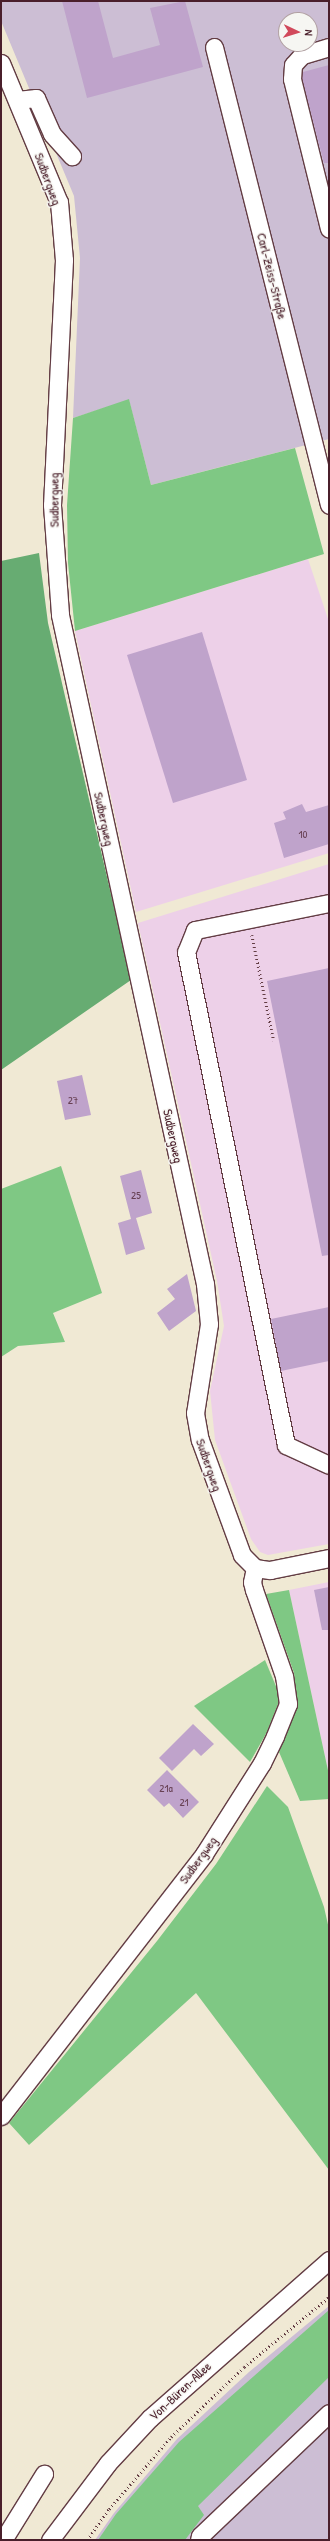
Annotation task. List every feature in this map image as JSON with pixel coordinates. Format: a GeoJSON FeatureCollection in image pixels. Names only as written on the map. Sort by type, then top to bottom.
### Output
{"type":"FeatureCollection","features":[{"type":"Feature","properties":{"kind":"street","name":"Carl-Zeiss-Straße"},"geometry":{"type":"LineString","coordinates":[[214,47],[329,505]]}},
{"type":"Feature","properties":{"kind":"street"},"geometry":{"type":"LineString","coordinates":[[329,47],[302,55],[293,65],[292,79],[329,228]]}},
{"type":"Feature","properties":{"kind":"street","name":"Sudbergweg"},"geometry":{"type":"LineString","coordinates":[[1,63],[60,202],[64,260],[52,505],[60,615],[205,1284],[208,1324],[195,1414],[200,1440],[242,1555],[255,1568],[252,1582],[284,1676],[288,1704],[262,1763],[204,1854],[1,2116]]}},
{"type":"Feature","properties":{"kind":"street"},"geometry":{"type":"LineString","coordinates":[[17,100],[36,98],[52,134],[72,156]]}},
{"type":"Feature","properties":{"kind":"street"},"geometry":{"type":"LineString","coordinates":[[329,903],[195,930],[186,952],[286,1445],[329,1465]]}},
{"type":"Feature","properties":{"kind":"street"},"geometry":{"type":"LineString","coordinates":[[255,1568],[270,1570],[329,1558]]}},
{"type":"Feature","properties":{"kind":"street","name":"Von-Büren-Allee"},"geometry":{"type":"LineString","coordinates":[[50,2540],[108,2463],[150,2418],[329,2260]]}},
{"type":"Feature","properties":{"kind":"street"},"geometry":{"type":"LineString","coordinates":[[199,2540],[200,2536],[329,2413]]}},
{"type":"Feature","properties":{"kind":"street"},"geometry":{"type":"LineString","coordinates":[[3,2540],[44,2474]]}},
{"type":"Feature","properties":{"kind":"path"},"geometry":{"type":"LineString","coordinates":[[248,919],[274,1041]]}},
{"type":"Feature","properties":{"kind":"path"},"geometry":{"type":"LineString","coordinates":[[87,2540],[109,2509],[171,2436],[244,2367],[329,2297]]}},
{"type":"Feature","properties":{"kind":"shaded area"},"geometry":{"type":"Polygon","coordinates":[[[1,1],[329,1],[329,439],[151,485],[129,400],[73,418],[80,258],[74,196],[1,21],[1,1]]]}},
{"type":"Feature","properties":{"kind":"shaded area"},"geometry":{"type":"Polygon","coordinates":[[[308,559],[329,622],[329,853],[136,912],[75,631],[308,559]]]}},
{"type":"Feature","properties":{"kind":"shaded area"},"geometry":{"type":"Polygon","coordinates":[[[329,864],[329,1544],[268,1555],[260,1552],[251,1539],[215,1440],[210,1391],[224,1326],[217,1281],[138,923],[329,864]]]}},
{"type":"Feature","properties":{"kind":"shaded area"},"geometry":{"type":"Polygon","coordinates":[[[329,1582],[329,1775],[289,1590],[329,1582]]]}},
{"type":"Feature","properties":{"kind":"shaded area"},"geometry":{"type":"Polygon","coordinates":[[[329,2306],[329,2540],[95,2540],[114,2513],[177,2439],[249,2372],[329,2306]]]}},
{"type":"Feature","properties":{"kind":"green space"},"geometry":{"type":"Polygon","coordinates":[[[129,399],[151,485],[295,448],[324,554],[75,631],[68,563],[67,505],[73,418],[129,399]]]}},
{"type":"Feature","properties":{"kind":"green space"},"geometry":{"type":"Polygon","coordinates":[[[39,553],[48,623],[131,980],[1,1070],[1,561],[39,553]]]}},
{"type":"Feature","properties":{"kind":"green space"},"geometry":{"type":"Polygon","coordinates":[[[61,1166],[102,1293],[53,1313],[65,1342],[18,1346],[1,1357],[1,1189],[61,1166]]]}},
{"type":"Feature","properties":{"kind":"green space"},"geometry":{"type":"Polygon","coordinates":[[[289,1590],[329,1775],[329,1799],[300,1801],[279,1752],[296,1705],[294,1673],[266,1594],[289,1590]]]}},
{"type":"Feature","properties":{"kind":"green space"},"geometry":{"type":"Polygon","coordinates":[[[265,1660],[278,1691],[278,1704],[267,1732],[250,1762],[194,1706],[265,1660]]]}},
{"type":"Feature","properties":{"kind":"green space"},"geometry":{"type":"Polygon","coordinates":[[[267,1786],[288,1807],[324,1907],[329,1929],[329,2170],[196,1993],[29,2145],[9,2123],[157,1941],[216,1864],[267,1786]]]}},
{"type":"Feature","properties":{"kind":"green space"},"geometry":{"type":"Polygon","coordinates":[[[329,2310],[329,2377],[198,2506],[204,2515],[185,2540],[98,2540],[116,2514],[179,2442],[329,2310]]]}},
{"type":"Feature","properties":{"kind":"building"},"geometry":{"type":"Polygon","coordinates":[[[62,1],[98,1],[113,58],[160,45],[150,8],[185,1],[203,67],[87,98],[62,1]]]}},
{"type":"Feature","properties":{"kind":"building"},"geometry":{"type":"Polygon","coordinates":[[[329,65],[329,163],[324,163],[302,78],[303,72],[329,65]]]}},
{"type":"Feature","properties":{"kind":"building"},"geometry":{"type":"Polygon","coordinates":[[[202,632],[247,780],[173,803],[127,655],[202,632]]]}},
{"type":"Feature","properties":{"kind":"building"},"geometry":{"type":"Polygon","coordinates":[[[302,804],[306,812],[329,805],[329,844],[284,858],[274,823],[286,819],[283,812],[302,804]]]}},
{"type":"Feature","properties":{"kind":"building"},"geometry":{"type":"Polygon","coordinates":[[[329,968],[329,1255],[322,1256],[267,981],[329,968]]]}},
{"type":"Feature","properties":{"kind":"building"},"geometry":{"type":"Polygon","coordinates":[[[82,1075],[91,1115],[65,1120],[57,1081],[82,1075]]]}},
{"type":"Feature","properties":{"kind":"building"},"geometry":{"type":"Polygon","coordinates":[[[141,1170],[152,1213],[136,1218],[145,1249],[126,1255],[118,1223],[131,1219],[120,1176],[141,1170]]]}},
{"type":"Feature","properties":{"kind":"building"},"geometry":{"type":"Polygon","coordinates":[[[187,1274],[196,1311],[169,1331],[157,1313],[175,1299],[167,1289],[187,1274]]]}},
{"type":"Feature","properties":{"kind":"building"},"geometry":{"type":"Polygon","coordinates":[[[329,1307],[329,1361],[281,1371],[271,1319],[329,1307]]]}},
{"type":"Feature","properties":{"kind":"building"},"geometry":{"type":"Polygon","coordinates":[[[329,1587],[329,1630],[322,1630],[314,1590],[329,1587]]]}},
{"type":"Feature","properties":{"kind":"building"},"geometry":{"type":"Polygon","coordinates":[[[193,1724],[214,1744],[201,1756],[194,1749],[172,1771],[159,1758],[193,1724]]]}},
{"type":"Feature","properties":{"kind":"building"},"geometry":{"type":"Polygon","coordinates":[[[167,1770],[199,1802],[183,1818],[169,1803],[164,1807],[147,1790],[167,1770]]]}}]}
